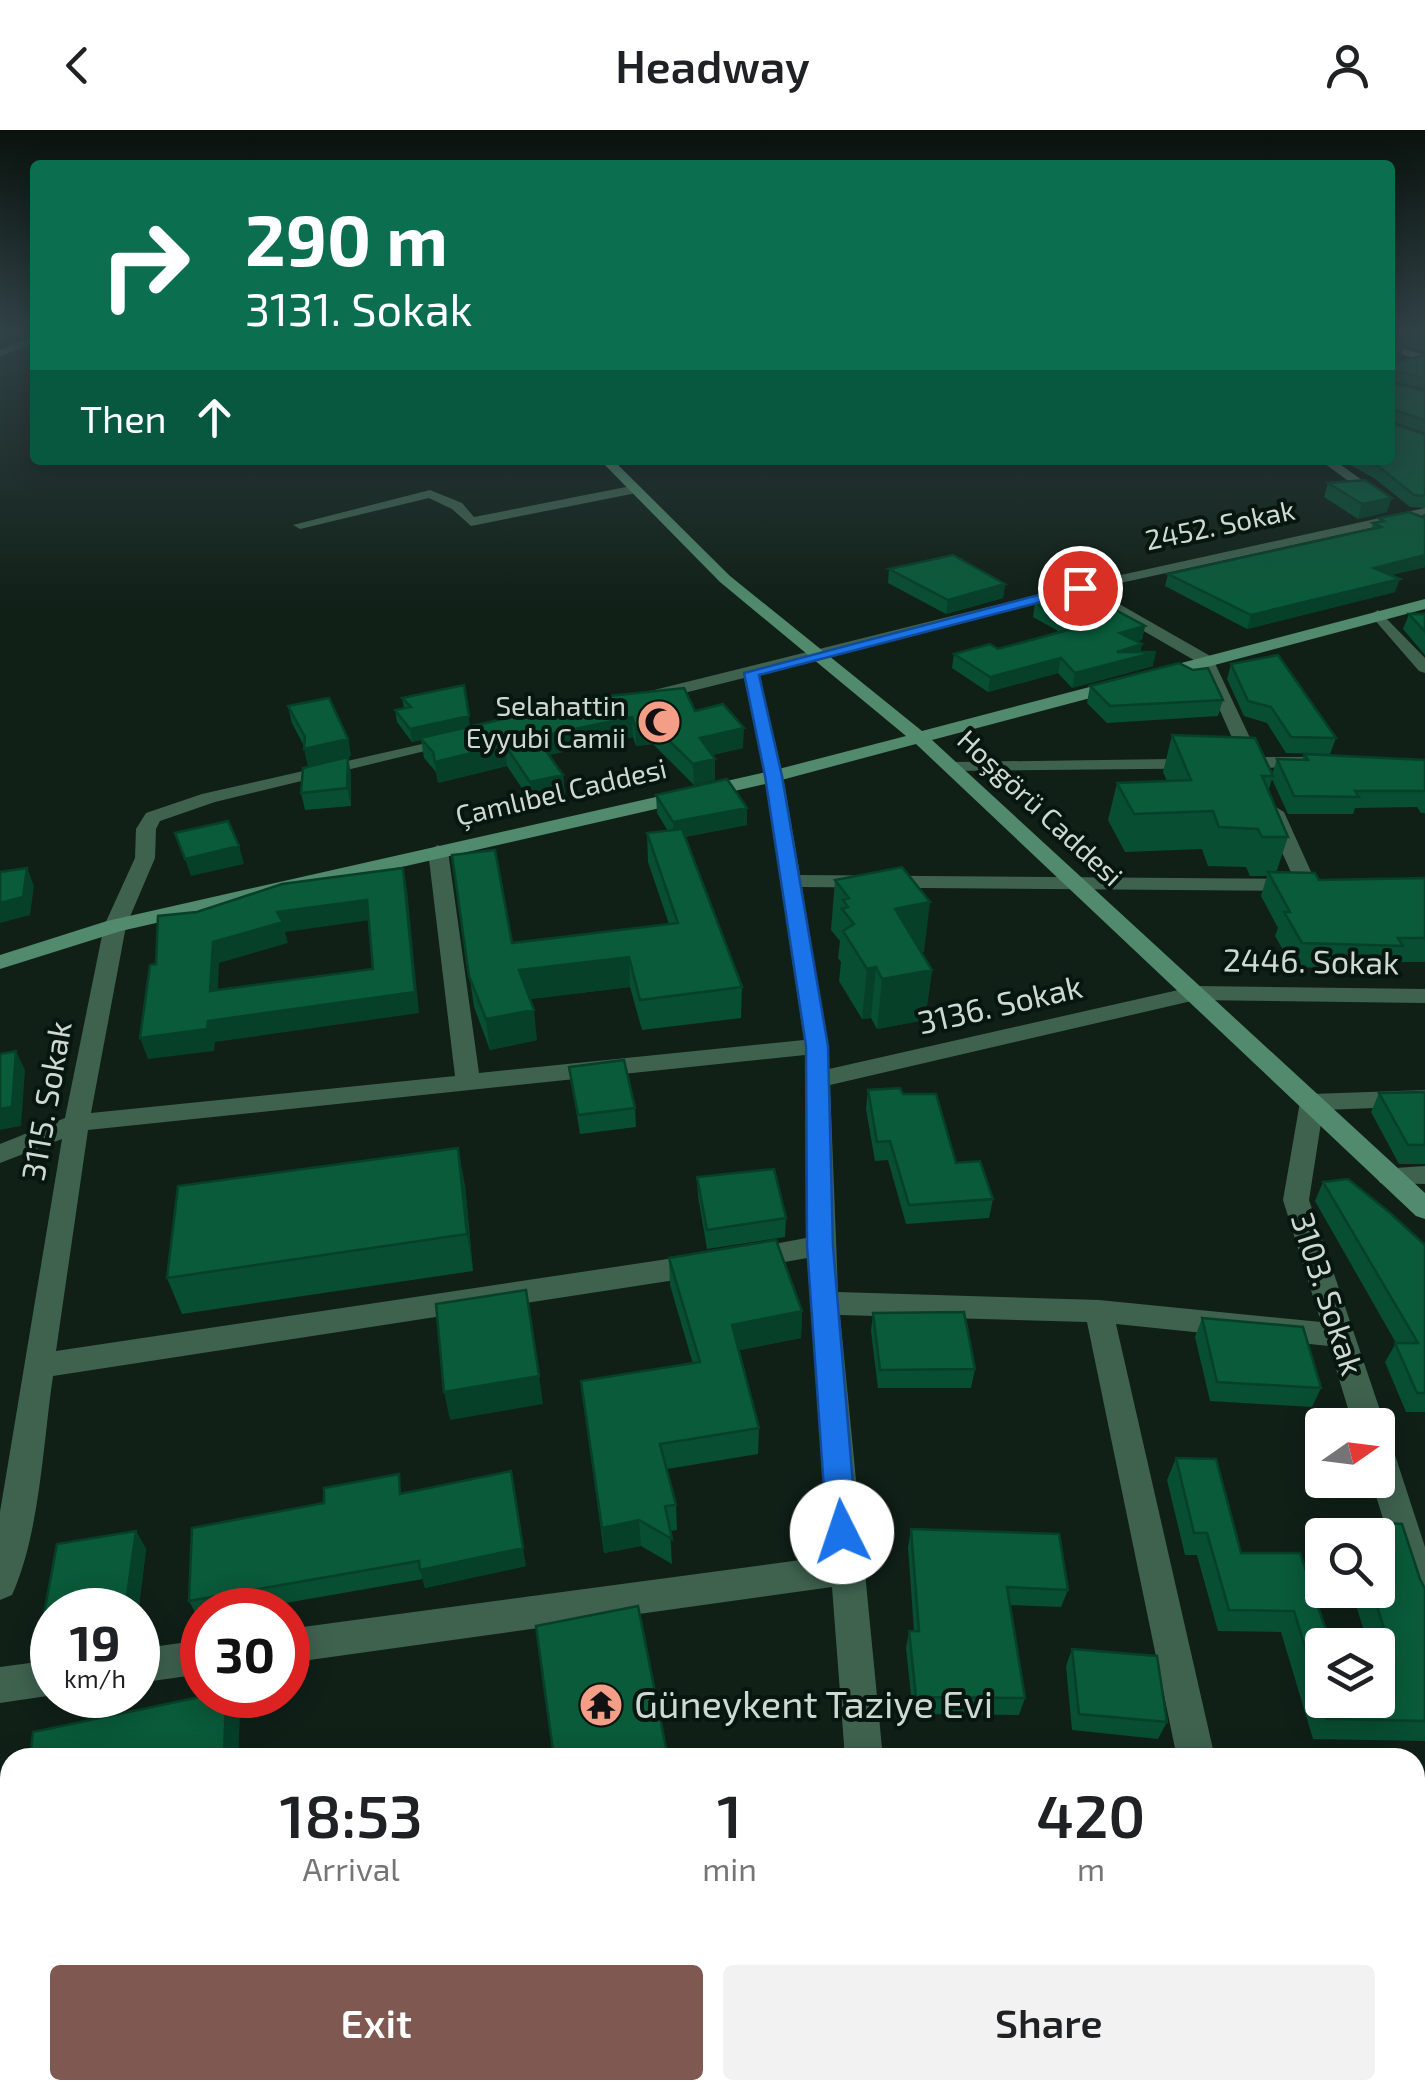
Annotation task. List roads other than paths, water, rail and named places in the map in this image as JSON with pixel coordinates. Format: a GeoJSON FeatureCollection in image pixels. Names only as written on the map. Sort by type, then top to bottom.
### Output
{"type":"FeatureCollection","features":[{"type":"Feature","properties":{"kind":"street","name":"Hoşgörü Caddesi"},"geometry":{"type":"LineString","coordinates":[[611,465],[725,579],[955,766],[1425,1209]]}},
{"type":"Feature","properties":{"kind":"street"},"geometry":{"type":"LineString","coordinates":[[1333,465],[1425,528]]}},
{"type":"Feature","properties":{"kind":"street"},"geometry":{"type":"LineString","coordinates":[[300,525],[430,494],[457,506],[471,522],[636,488]]}},
{"type":"Feature","properties":{"kind":"street","name":"2452. Sokak"},"geometry":{"type":"LineString","coordinates":[[641,698],[1080,588],[1425,512]]}},
{"type":"Feature","properties":{"kind":"street"},"geometry":{"type":"LineString","coordinates":[[790,880],[1316,886],[1259,779],[1206,660],[1080,588]]}},
{"type":"Feature","properties":{"kind":"street","name":"Çamlıbel Caddesi"},"geometry":{"type":"LineString","coordinates":[[0,962],[116,926],[774,776],[1425,604]]}},
{"type":"Feature","properties":{"kind":"street"},"geometry":{"type":"LineString","coordinates":[[1378,615],[1425,668]]}},
{"type":"Feature","properties":{"kind":"street"},"geometry":{"type":"LineString","coordinates":[[751,673],[774,776],[817,1046],[820,1246],[844,1570],[863,1748]]}},
{"type":"Feature","properties":{"kind":"street","name":"3115. Sokak"},"geometry":{"type":"LineString","coordinates":[[0,1584],[8,1515],[39,1366],[77,1123],[116,926],[145,858],[146,829],[163,810],[475,737]]}},
{"type":"Feature","properties":{"kind":"street"},"geometry":{"type":"LineString","coordinates":[[955,766],[1259,779],[1328,762]]}},
{"type":"Feature","properties":{"kind":"street"},"geometry":{"type":"LineString","coordinates":[[438,851],[468,1081]]}},
{"type":"Feature","properties":{"kind":"street","name":"2446. Sokak"},"geometry":{"type":"LineString","coordinates":[[1196,993],[1425,996]]}},
{"type":"Feature","properties":{"kind":"street","name":"3136. Sokak"},"geometry":{"type":"LineString","coordinates":[[818,1080],[1196,993]]}},
{"type":"Feature","properties":{"kind":"street"},"geometry":{"type":"LineString","coordinates":[[0,1154],[77,1123],[817,1046]]}},
{"type":"Feature","properties":{"kind":"street"},"geometry":{"type":"LineString","coordinates":[[1312,1102],[1425,1098]]}},
{"type":"Feature","properties":{"kind":"street","name":"3103. Sokak"},"geometry":{"type":"LineString","coordinates":[[1312,1102],[1296,1200],[1363,1408]]}},
{"type":"Feature","properties":{"kind":"street"},"geometry":{"type":"LineString","coordinates":[[1389,1176],[1425,1176]]}},
{"type":"Feature","properties":{"kind":"street"},"geometry":{"type":"LineString","coordinates":[[39,1366],[820,1246]]}},
{"type":"Feature","properties":{"kind":"street"},"geometry":{"type":"LineString","coordinates":[[825,1303],[1099,1311],[1339,1335]]}},
{"type":"Feature","properties":{"kind":"street"},"geometry":{"type":"LineString","coordinates":[[1099,1311],[1194,1748]]}},
{"type":"Feature","properties":{"kind":"street"},"geometry":{"type":"LineString","coordinates":[[1393,1498],[1425,1599]]}},
{"type":"Feature","properties":{"kind":"street"},"geometry":{"type":"LineString","coordinates":[[310,1643],[844,1570]]}},
{"type":"Feature","properties":{"kind":"street"},"geometry":{"type":"LineString","coordinates":[[0,1685],[30,1681]]}},
{"type":"Feature","properties":{"kind":"place","name":"Selahattin Eyyubi Camii"},"geometry":{"type":"Point","coordinates":[659,722]}},
{"type":"Feature","properties":{"kind":"place","name":"Güneykent Taziye Evi"},"geometry":{"type":"Point","coordinates":[601,1705]}}]}
